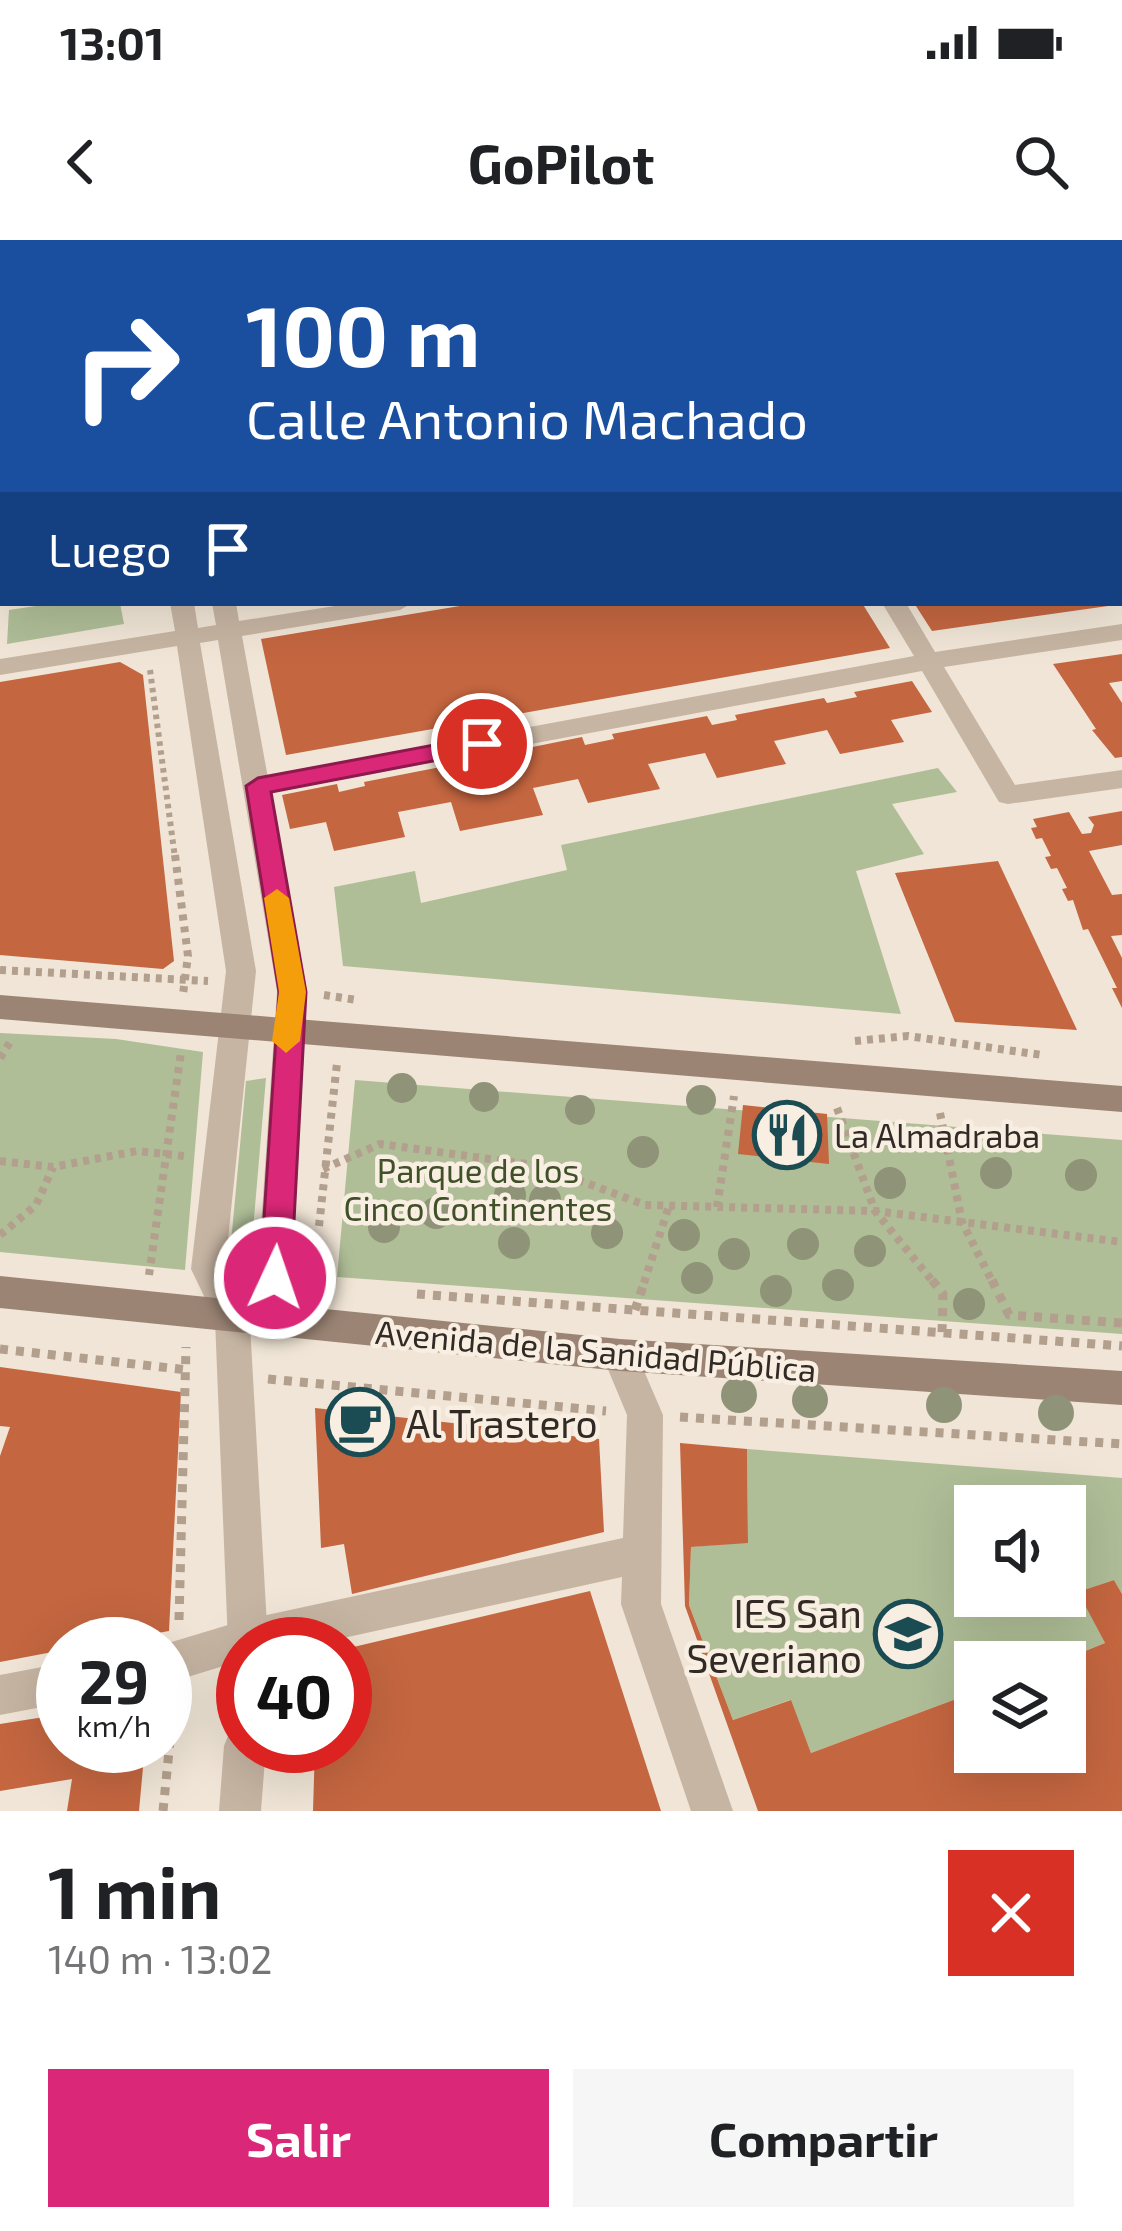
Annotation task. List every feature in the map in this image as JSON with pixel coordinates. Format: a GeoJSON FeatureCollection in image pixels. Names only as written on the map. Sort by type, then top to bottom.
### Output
{"type":"FeatureCollection","features":[{"type":"Feature","properties":{"kind":"main road"},"geometry":{"type":"LineString","coordinates":[[0,1007],[182,1035],[237,1024],[1122,1099]]}},
{"type":"Feature","properties":{"kind":"main road","name":"Avenida de la Sanidad Pública"},"geometry":{"type":"LineString","coordinates":[[0,1292],[620,1355],[1122,1388]]}},
{"type":"Feature","properties":{"kind":"street"},"geometry":{"type":"LineString","coordinates":[[183,606],[241,971],[208,1270],[232,1318],[247,1617]]}},
{"type":"Feature","properties":{"kind":"street"},"geometry":{"type":"LineString","coordinates":[[0,667],[190,636],[227,616],[360,606]]}},
{"type":"Feature","properties":{"kind":"street"},"geometry":{"type":"LineString","coordinates":[[896,606],[1008,795],[1113,780]]}},
{"type":"Feature","properties":{"kind":"street"},"geometry":{"type":"LineString","coordinates":[[227,616],[292,992],[286,1030],[275,1278],[232,1318]]}},
{"type":"Feature","properties":{"kind":"street"},"geometry":{"type":"LineString","coordinates":[[258,786],[931,661],[1122,632]]}},
{"type":"Feature","properties":{"kind":"street"},"geometry":{"type":"LineString","coordinates":[[620,1355],[645,1415],[641,1604],[712,1811]]}},
{"type":"Feature","properties":{"kind":"street"},"geometry":{"type":"LineString","coordinates":[[360,1617],[639,1555]]}},
{"type":"Feature","properties":{"kind":"street"},"geometry":{"type":"LineString","coordinates":[[0,1695],[36,1688]]}},
{"type":"Feature","properties":{"kind":"street"},"geometry":{"type":"LineString","coordinates":[[240,1811],[243,1773]]}},
{"type":"Feature","properties":{"kind":"path"},"geometry":{"type":"LineString","coordinates":[[127,1274],[148,1276],[169,1154],[188,956],[146,644]]}},
{"type":"Feature","properties":{"kind":"path"},"geometry":{"type":"LineString","coordinates":[[0,1058],[13,1038]]}},
{"type":"Feature","properties":{"kind":"path"},"geometry":{"type":"LineString","coordinates":[[317,1239],[336,1063],[360,1065]]}},
{"type":"Feature","properties":{"kind":"path"},"geometry":{"type":"LineString","coordinates":[[711,1093],[755,1096]]}},
{"type":"Feature","properties":{"kind":"path"},"geometry":{"type":"LineString","coordinates":[[717,1207],[735,1095]]}},
{"type":"Feature","properties":{"kind":"path"},"geometry":{"type":"LineString","coordinates":[[856,1104],[835,1102],[875,1211],[944,1294],[943,1334]]}},
{"type":"Feature","properties":{"kind":"path"},"geometry":{"type":"LineString","coordinates":[[918,1109],[962,1113]]}},
{"type":"Feature","properties":{"kind":"path"},"geometry":{"type":"LineString","coordinates":[[939,1111],[962,1222],[1010,1315],[1122,1323]]}},
{"type":"Feature","properties":{"kind":"path"},"geometry":{"type":"LineString","coordinates":[[281,1169],[314,1173],[380,1144],[542,1166],[645,1205],[875,1211],[1122,1242]]}},
{"type":"Feature","properties":{"kind":"path"},"geometry":{"type":"LineString","coordinates":[[0,1161],[53,1167],[137,1151],[222,1161]]}},
{"type":"Feature","properties":{"kind":"path"},"geometry":{"type":"LineString","coordinates":[[0,1235],[36,1205],[53,1167]]}},
{"type":"Feature","properties":{"kind":"path"},"geometry":{"type":"LineString","coordinates":[[635,1310],[669,1206]]}},
{"type":"Feature","properties":{"kind":"path"},"geometry":{"type":"LineString","coordinates":[[404,1293],[1122,1346]]}},
{"type":"Feature","properties":{"kind":"path"},"geometry":{"type":"LineString","coordinates":[[174,1617],[186,1313]]}},
{"type":"Feature","properties":{"kind":"path"},"geometry":{"type":"LineString","coordinates":[[0,1349],[645,1415],[1122,1444]]}},
{"type":"Feature","properties":{"kind":"path"},"geometry":{"type":"LineString","coordinates":[[163,1811],[165,1773]]}},
{"type":"Feature","properties":{"kind":"green space"},"geometry":{"type":"Polygon","coordinates":[[[121,606],[124,624],[7,644],[9,610],[121,606]]]}},
{"type":"Feature","properties":{"kind":"green space"},"geometry":{"type":"Polygon","coordinates":[[[938,768],[957,792],[892,804],[924,854],[856,871],[901,1014],[343,966],[334,887],[415,871],[421,903],[567,870],[561,845],[938,768]]]}},
{"type":"Feature","properties":{"kind":"green space"},"geometry":{"type":"Polygon","coordinates":[[[0,1033],[116,1039],[203,1052],[185,1270],[0,1252],[0,1033]]]}},
{"type":"Feature","properties":{"kind":"green space"},"geometry":{"type":"Polygon","coordinates":[[[266,1078],[250,1265],[229,1264],[246,1081],[266,1078]]]}},
{"type":"Feature","properties":{"kind":"green space","name":"Parque de los Cinco Continentes"},"geometry":{"type":"Polygon","coordinates":[[[355,1080],[1122,1140],[1122,1334],[337,1277],[355,1080]]]}},
{"type":"Feature","properties":{"kind":"green space"},"geometry":{"type":"Polygon","coordinates":[[[747,1449],[1122,1478],[1122,1594],[1114,1580],[1086,1590],[1086,1485],[954,1485],[954,1617],[1086,1617],[1086,1606],[1105,1643],[1086,1650],[1086,1641],[954,1641],[954,1700],[811,1753],[790,1700],[733,1720],[689,1605],[691,1547],[748,1542],[747,1449]]]}},
{"type":"Feature","properties":{"kind":"building"},"geometry":{"type":"Polygon","coordinates":[[[460,606],[864,606],[890,648],[286,755],[261,639],[460,606]]]}},
{"type":"Feature","properties":{"kind":"building"},"geometry":{"type":"Polygon","coordinates":[[[916,606],[1108,606],[932,631],[916,606]]]}},
{"type":"Feature","properties":{"kind":"building"},"geometry":{"type":"Polygon","coordinates":[[[1122,654],[1122,681],[1109,683],[1122,703],[1122,757],[1115,758],[1092,730],[1096,729],[1053,664],[1122,654]]]}},
{"type":"Feature","properties":{"kind":"building"},"geometry":{"type":"Polygon","coordinates":[[[120,662],[143,675],[174,961],[163,969],[0,955],[0,682],[120,662]]]}},
{"type":"Feature","properties":{"kind":"building"},"geometry":{"type":"Polygon","coordinates":[[[912,681],[932,712],[891,720],[904,742],[840,754],[827,730],[774,741],[786,764],[717,778],[705,753],[648,764],[660,789],[588,803],[578,779],[533,788],[543,815],[460,831],[451,802],[398,812],[405,837],[334,851],[326,822],[290,829],[282,795],[337,784],[339,792],[365,786],[364,782],[461,763],[463,769],[488,764],[489,756],[582,737],[585,745],[614,739],[612,734],[707,716],[712,725],[737,720],[735,715],[824,698],[827,703],[857,697],[854,692],[912,681]]]}},
{"type":"Feature","properties":{"kind":"building"},"geometry":{"type":"Polygon","coordinates":[[[1122,811],[1122,845],[1089,851],[1112,895],[1122,894],[1122,935],[1111,936],[1122,958],[1122,1008],[1088,929],[1083,930],[1073,900],[1068,901],[1062,889],[1067,888],[1057,868],[1051,869],[1045,857],[1051,856],[1042,838],[1036,839],[1031,828],[1037,827],[1033,819],[1069,812],[1082,834],[1091,833],[1094,825],[1088,817],[1122,811]]]}},
{"type":"Feature","properties":{"kind":"building"},"geometry":{"type":"Polygon","coordinates":[[[998,861],[1077,1030],[955,1022],[895,873],[998,861]]]}},
{"type":"Feature","properties":{"kind":"building","name":"La Almadraba"},"geometry":{"type":"Polygon","coordinates":[[[743,1105],[827,1114],[829,1164],[738,1154],[743,1105]]]}},
{"type":"Feature","properties":{"kind":"building"},"geometry":{"type":"Polygon","coordinates":[[[0,1367],[181,1392],[170,1617],[36,1617],[36,1655],[0,1662],[0,1456],[10,1427],[0,1426],[0,1367]]]}},
{"type":"Feature","properties":{"kind":"building"},"geometry":{"type":"Polygon","coordinates":[[[315,1408],[599,1439],[604,1532],[352,1594],[344,1544],[321,1548],[315,1408]]]}},
{"type":"Feature","properties":{"kind":"building"},"geometry":{"type":"Polygon","coordinates":[[[680,1443],[747,1449],[748,1543],[691,1547],[689,1605],[733,1720],[791,1700],[811,1753],[954,1700],[954,1773],[1086,1773],[1086,1651],[1105,1643],[1086,1607],[1086,1589],[1114,1580],[1122,1594],[1122,1811],[758,1811],[685,1606],[680,1443]]]}},
{"type":"Feature","properties":{"kind":"building"},"geometry":{"type":"Polygon","coordinates":[[[590,1591],[661,1811],[313,1811],[314,1773],[372,1773],[372,1643],[590,1591]]]}},
{"type":"Feature","properties":{"kind":"building"},"geometry":{"type":"Polygon","coordinates":[[[36,1718],[36,1773],[143,1773],[139,1811],[67,1811],[72,1779],[0,1791],[0,1724],[36,1718]]]}},
{"type":"Feature","properties":{"kind":"slow traffic"},"geometry":{"type":"LineString","coordinates":[[277,898],[292,992],[286,1041]]}},
{"type":"Feature","properties":{"kind":"place","name":"La Almadraba"},"geometry":{"type":"Point","coordinates":[787,1135]}},
{"type":"Feature","properties":{"kind":"place","name":"Al Trastero"},"geometry":{"type":"Point","coordinates":[360,1422]}},
{"type":"Feature","properties":{"kind":"place","name":"IES San Severiano"},"geometry":{"type":"Point","coordinates":[908,1634]}},
{"type":"Feature","properties":{"kind":"route"},"geometry":{"type":"LineString","coordinates":[[275,1278],[286,1030],[292,992],[258,786],[482,744]]}}]}
